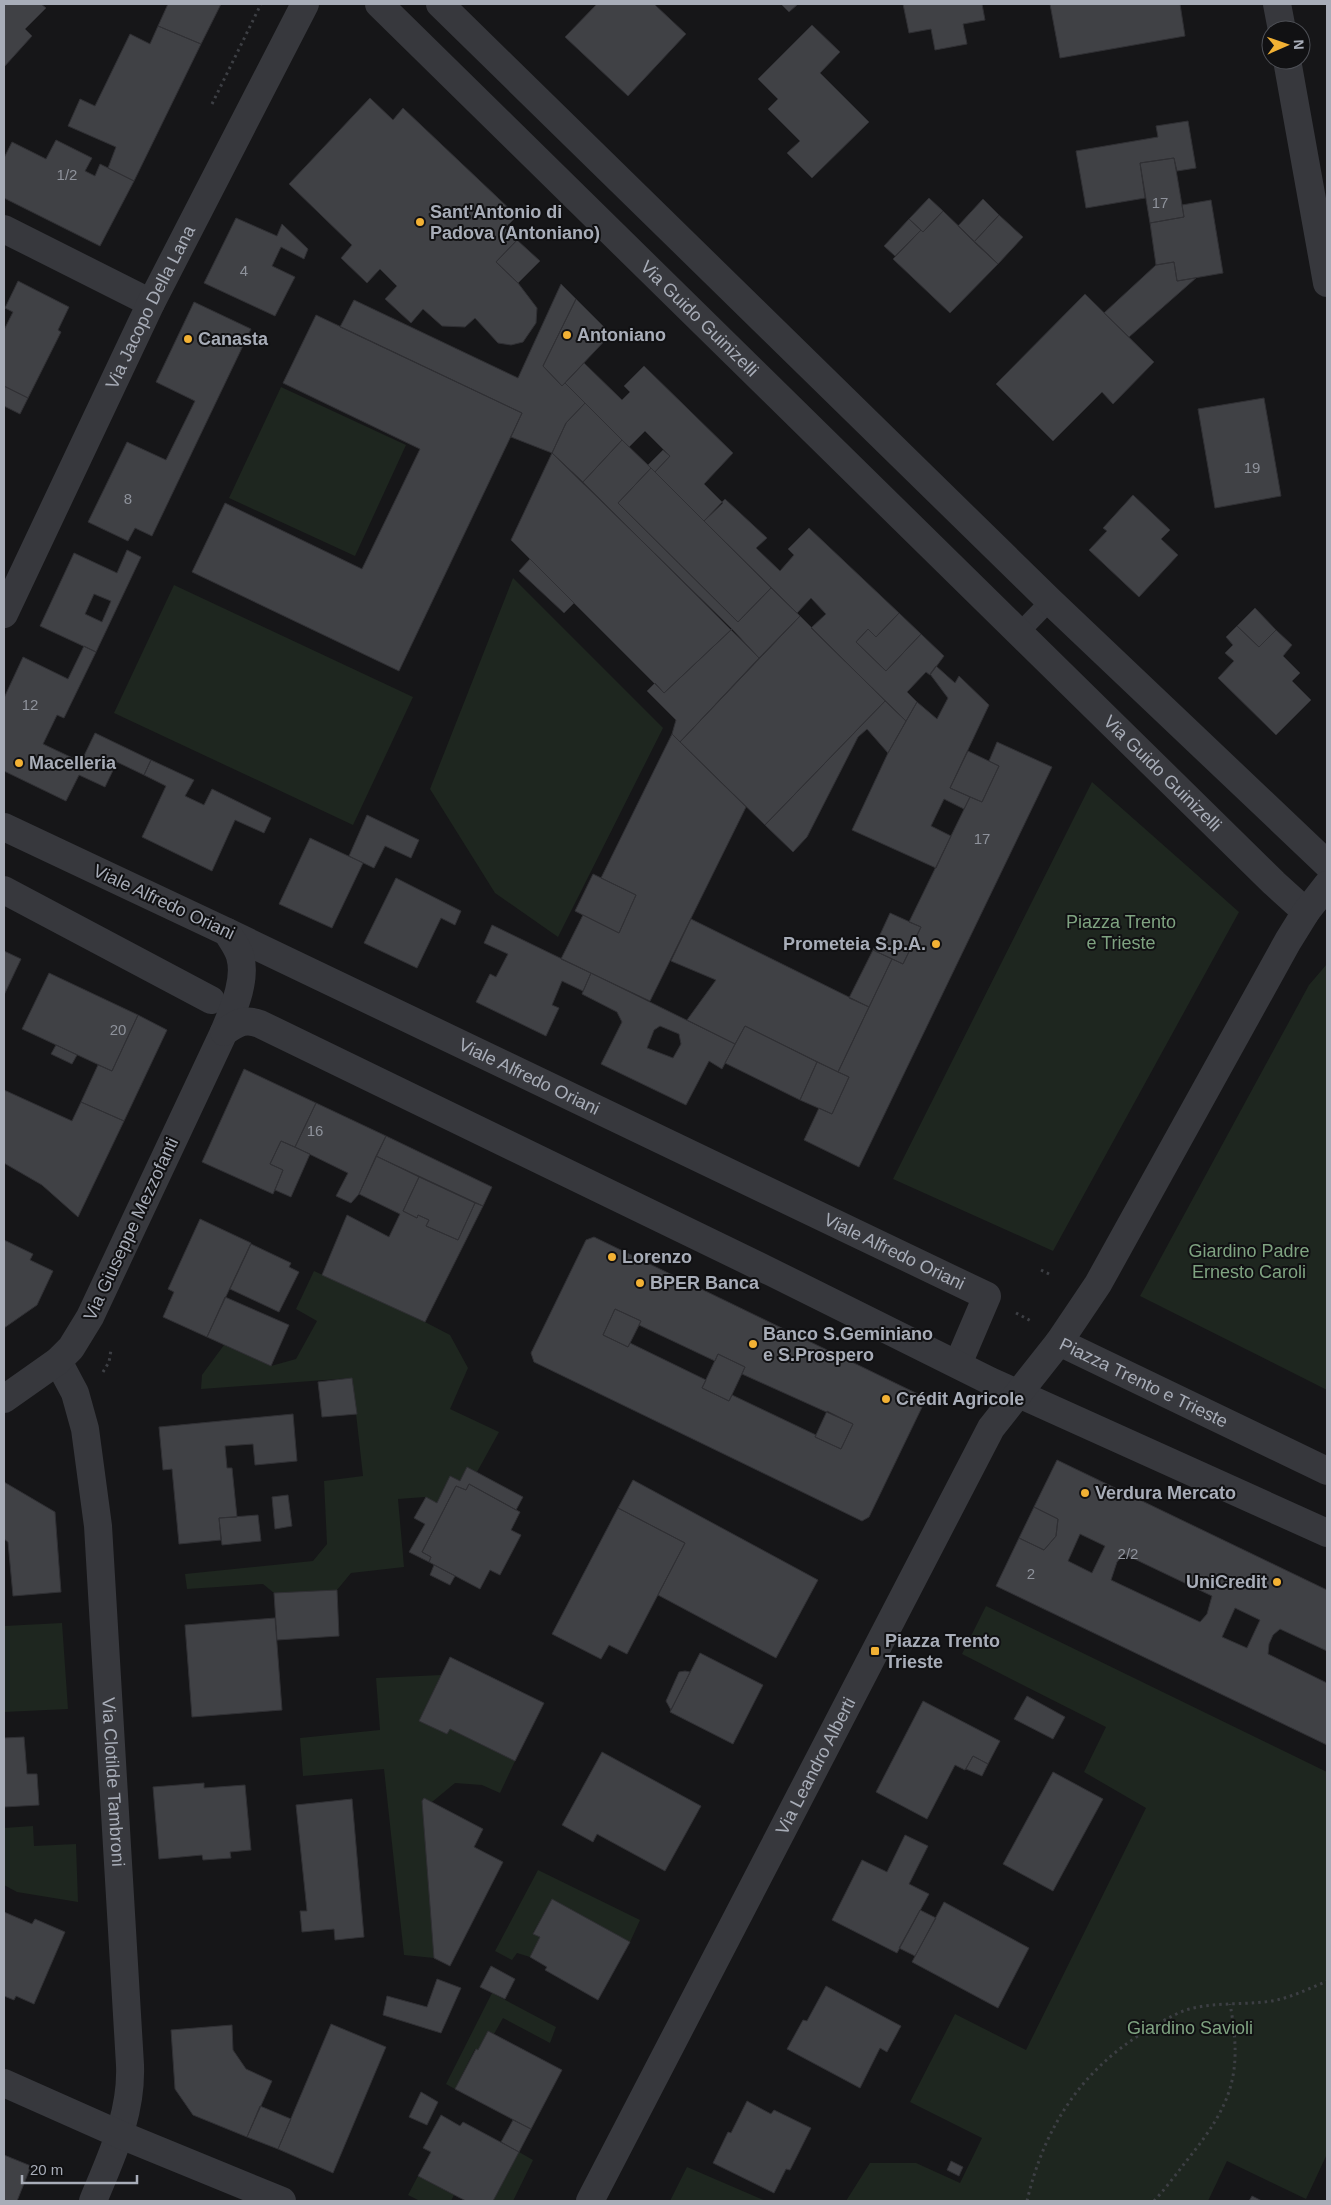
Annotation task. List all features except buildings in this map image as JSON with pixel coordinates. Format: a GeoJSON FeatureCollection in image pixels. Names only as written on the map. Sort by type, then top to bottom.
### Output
{"type":"FeatureCollection","features":[{"type":"Feature","properties":{"kind":"street","name":"Via Jacopo Della Lana"},"geometry":{"type":"LineString","coordinates":[[4,614],[151,303],[305,4]]}},
{"type":"Feature","properties":{"kind":"street","name":"Via Guido Guinizelli"},"geometry":{"type":"LineString","coordinates":[[379,4],[1274,883],[1306,912]]}},
{"type":"Feature","properties":{"kind":"street"},"geometry":{"type":"LineString","coordinates":[[440,4],[1050,601],[1327,864]]}},
{"type":"Feature","properties":{"kind":"street"},"geometry":{"type":"LineString","coordinates":[[1277,4],[1280,20]]}},
{"type":"Feature","properties":{"kind":"street"},"geometry":{"type":"LineString","coordinates":[[1289,70],[1327,283]]}},
{"type":"Feature","properties":{"kind":"street"},"geometry":{"type":"LineString","coordinates":[[4,229],[151,303]]}},
{"type":"Feature","properties":{"kind":"street","name":"Viale Alfredo Oriani"},"geometry":{"type":"LineString","coordinates":[[4,827],[987,1296],[958,1364]]}},
{"type":"Feature","properties":{"kind":"street","name":"Piazza Trento e Trieste"},"geometry":{"type":"LineString","coordinates":[[1327,885],[1306,912],[1288,941],[1098,1284],[1059,1342],[1327,1471]]}},
{"type":"Feature","properties":{"kind":"street"},"geometry":{"type":"LineString","coordinates":[[4,890],[211,1000]]}},
{"type":"Feature","properties":{"kind":"street","name":"Via Giuseppe Mezzofanti"},"geometry":{"type":"LineString","coordinates":[[4,1399],[58,1361],[71,1348],[90,1317],[237,1003],[240,982],[240,956],[227,932]]}},
{"type":"Feature","properties":{"kind":"street"},"geometry":{"type":"LineString","coordinates":[[224,1032],[242,1021],[253,1021],[260,1024],[1019,1394],[1327,1533]]}},
{"type":"Feature","properties":{"kind":"street","name":"Via Leandro Alberti"},"geometry":{"type":"LineString","coordinates":[[590,2201],[990,1428],[1059,1342]]}},
{"type":"Feature","properties":{"kind":"street","name":"Via Clotilde Tambroni"},"geometry":{"type":"LineString","coordinates":[[58,1361],[75,1393],[85,1429],[98,1526],[131,2075],[127,2111],[120,2135],[93,2201]]}},
{"type":"Feature","properties":{"kind":"street"},"geometry":{"type":"LineString","coordinates":[[4,2083],[120,2135],[282,2201]]}},
{"type":"Feature","properties":{"kind":"lane"},"geometry":{"type":"LineString","coordinates":[[1019,633],[1050,601]]}},
{"type":"Feature","properties":{"kind":"path"},"geometry":{"type":"LineString","coordinates":[[1041,1270],[1050,1275]]}},
{"type":"Feature","properties":{"kind":"path"},"geometry":{"type":"LineString","coordinates":[[1027,2201],[1034,2171],[1046,2142],[1074,2096],[1100,2065],[1124,2045],[1161,2022],[1187,2010],[1278,2000],[1327,1981]]}},
{"type":"Feature","properties":{"kind":"path"},"geometry":{"type":"LineString","coordinates":[[1154,2201],[1205,2138],[1224,2108],[1235,2070],[1236,2043],[1230,2004]]}},
{"type":"Feature","properties":{"kind":"green space"},"geometry":{"type":"Polygon","coordinates":[[[281,387],[406,445],[355,556],[229,498],[281,387]]]}},
{"type":"Feature","properties":{"kind":"green space"},"geometry":{"type":"Polygon","coordinates":[[[513,578],[663,728],[558,937],[495,893],[430,789],[513,578]]]}},
{"type":"Feature","properties":{"kind":"green space"},"geometry":{"type":"Polygon","coordinates":[[[174,585],[413,697],[353,825],[114,713],[174,585]]]}},
{"type":"Feature","properties":{"kind":"green space","name":"Piazza Trento e Trieste"},"geometry":{"type":"Polygon","coordinates":[[[1092,782],[1239,912],[1053,1251],[893,1179],[1092,782]]]}},
{"type":"Feature","properties":{"kind":"green space","name":"Giardino Padre Ernesto Caroli"},"geometry":{"type":"Polygon","coordinates":[[[1327,964],[1327,1390],[1140,1296],[1309,985],[1327,964]]]}},
{"type":"Feature","properties":{"kind":"green space"},"geometry":{"type":"Polygon","coordinates":[[[314,1271],[450,1335],[468,1368],[450,1409],[499,1432],[477,1472],[467,1467],[460,1481],[450,1476],[437,1503],[425,1497],[398,1499],[404,1567],[351,1573],[337,1590],[274,1593],[263,1584],[187,1589],[185,1574],[313,1561],[327,1544],[324,1481],[363,1476],[352,1378],[201,1389],[202,1375],[224,1345],[271,1366],[296,1359],[317,1321],[296,1309],[314,1271]]]}},
{"type":"Feature","properties":{"kind":"green space","name":"Giardino Savioli"},"geometry":{"type":"Polygon","coordinates":[[[986,1606],[1327,1772],[1327,2154],[1306,2199],[1227,2161],[1208,2201],[846,2201],[870,2163],[916,2163],[960,2183],[982,2138],[910,2102],[955,2014],[1026,2050],[1146,1808],[1084,1772],[1106,1727],[962,1654],[986,1606]]]}},
{"type":"Feature","properties":{"kind":"green space"},"geometry":{"type":"Polygon","coordinates":[[[62,1623],[68,1709],[4,1712],[4,1626],[62,1623]]]}},
{"type":"Feature","properties":{"kind":"green space"},"geometry":{"type":"Polygon","coordinates":[[[441,1675],[419,1721],[447,1734],[450,1729],[515,1761],[500,1793],[482,1785],[455,1783],[432,1802],[424,1798],[422,1801],[434,1958],[404,1955],[384,1769],[303,1776],[300,1738],[380,1730],[376,1678],[441,1675]]]}},
{"type":"Feature","properties":{"kind":"green space"},"geometry":{"type":"Polygon","coordinates":[[[33,1826],[34,1846],[76,1844],[78,1902],[17,1892],[4,1885],[4,1828],[33,1826]]]}},
{"type":"Feature","properties":{"kind":"green space"},"geometry":{"type":"Polygon","coordinates":[[[538,1870],[640,1920],[630,1942],[552,1899],[533,1933],[540,1937],[530,1957],[517,1953],[512,1960],[495,1951],[538,1870]]]}},
{"type":"Feature","properties":{"kind":"green space"},"geometry":{"type":"Polygon","coordinates":[[[492,1993],[556,2027],[550,2043],[503,2018],[494,2034],[488,2031],[478,2050],[475,2049],[455,2089],[446,2084],[492,1993]]]}},
{"type":"Feature","properties":{"kind":"green space"},"geometry":{"type":"Polygon","coordinates":[[[519,2152],[533,2160],[513,2201],[493,2201],[519,2152]]]}},
{"type":"Feature","properties":{"kind":"green space"},"geometry":{"type":"Polygon","coordinates":[[[687,2167],[766,2201],[670,2201],[687,2167]]]}},
{"type":"Feature","properties":{"kind":"green space"},"geometry":{"type":"Polygon","coordinates":[[[418,2176],[454,2195],[451,2201],[420,2201],[408,2195],[418,2176]]]}},
{"type":"Feature","properties":{"kind":"place","name":"Sant'Antonio di Padova (Antoniano)"},"geometry":{"type":"Point","coordinates":[420,222]}},
{"type":"Feature","properties":{"kind":"place","name":"Antoniano"},"geometry":{"type":"Point","coordinates":[567,335]}},
{"type":"Feature","properties":{"kind":"place","name":"Canasta"},"geometry":{"type":"Point","coordinates":[188,339]}},
{"type":"Feature","properties":{"kind":"place","name":"Macelleria"},"geometry":{"type":"Point","coordinates":[19,763]}},
{"type":"Feature","properties":{"kind":"place","name":"Prometeia S.p.A."},"geometry":{"type":"Point","coordinates":[936,944]}},
{"type":"Feature","properties":{"kind":"place","name":"Lorenzo"},"geometry":{"type":"Point","coordinates":[612,1257]}},
{"type":"Feature","properties":{"kind":"place","name":"BPER Banca"},"geometry":{"type":"Point","coordinates":[640,1283]}},
{"type":"Feature","properties":{"kind":"place","name":"Banco S.Geminiano e S.Prospero"},"geometry":{"type":"Point","coordinates":[753,1344]}},
{"type":"Feature","properties":{"kind":"place","name":"Crédit Agricole"},"geometry":{"type":"Point","coordinates":[886,1399]}},
{"type":"Feature","properties":{"kind":"place","name":"Verdura Mercato"},"geometry":{"type":"Point","coordinates":[1085,1493]}},
{"type":"Feature","properties":{"kind":"place","name":"UniCredit"},"geometry":{"type":"Point","coordinates":[1277,1582]}},
{"type":"Feature","properties":{"kind":"place","name":"Piazza Trento Trieste"},"geometry":{"type":"Point","coordinates":[875,1651]}}]}
